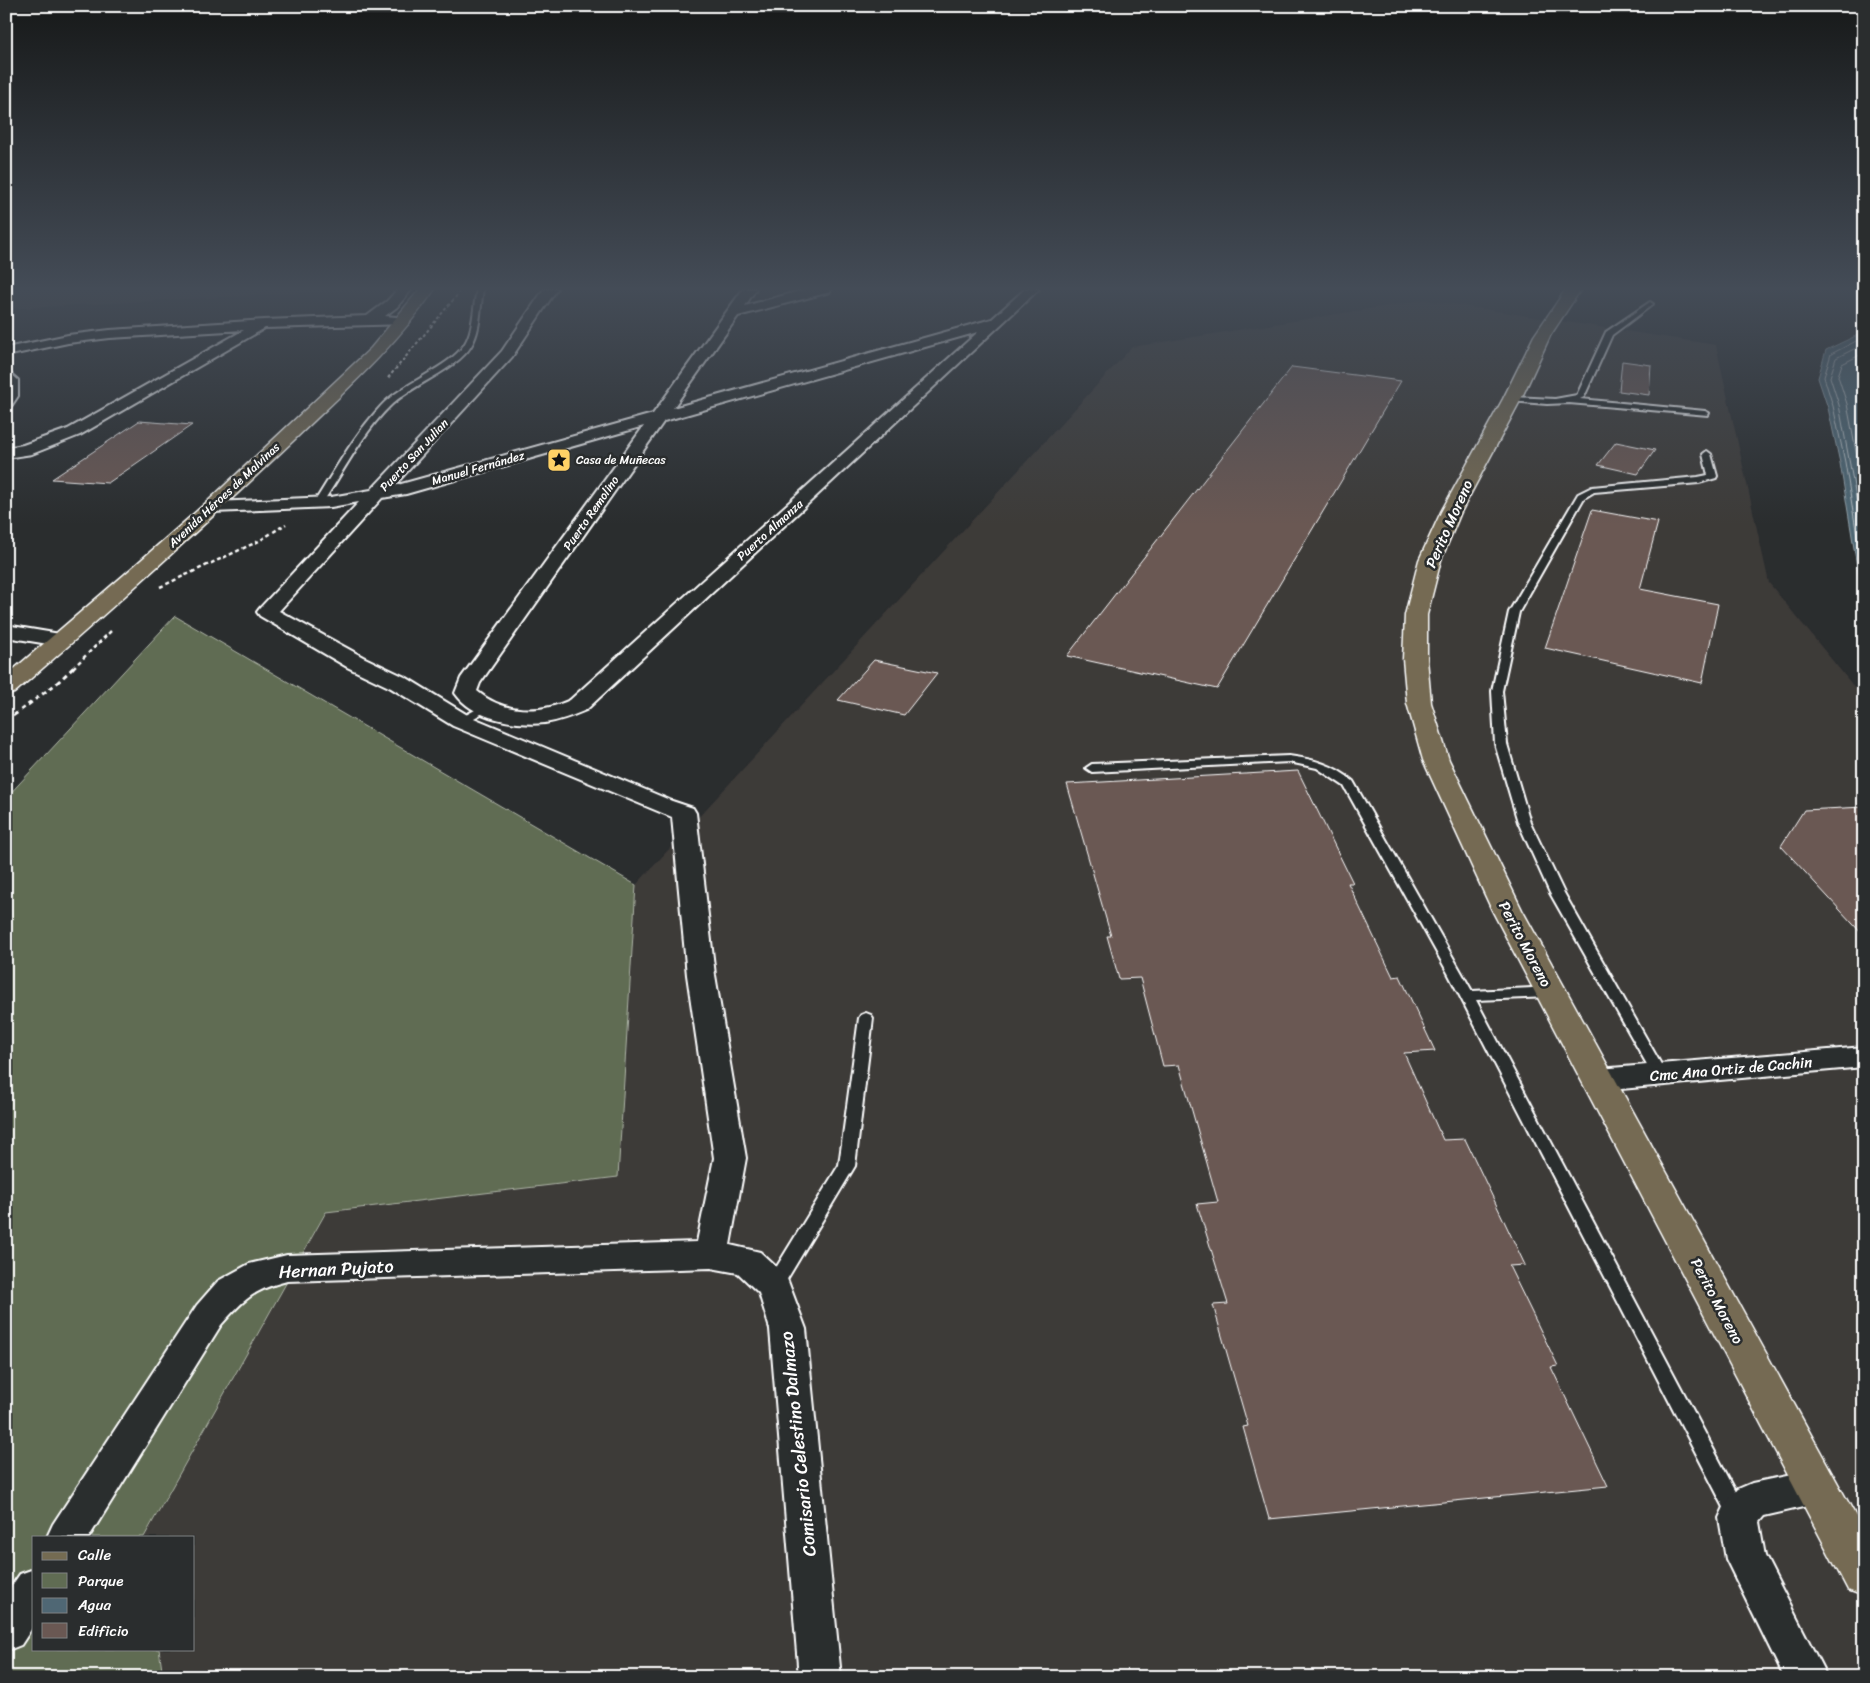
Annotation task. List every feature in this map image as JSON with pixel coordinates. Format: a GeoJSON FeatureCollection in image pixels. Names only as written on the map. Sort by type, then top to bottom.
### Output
{"type":"FeatureCollection","features":[{"type":"Feature","properties":{"kind":"main road","name":"Avenida Héroes de Malvinas"},"geometry":{"type":"LineString","coordinates":[[6,688],[213,507],[360,368]]}},
{"type":"Feature","properties":{"kind":"main road","name":"Perito Moreno"},"geometry":{"type":"LineString","coordinates":[[1527,368],[1451,512],[1430,560],[1416,615],[1415,659],[1418,703],[1436,760],[1487,870],[1864,1575]]}},
{"type":"Feature","properties":{"kind":"street"},"geometry":{"type":"LineString","coordinates":[[6,453],[26,450],[74,432],[187,368]]}},
{"type":"Feature","properties":{"kind":"street","name":"Puerto San Julian"},"geometry":{"type":"LineString","coordinates":[[461,721],[398,683],[355,662],[267,612],[494,368]]}},
{"type":"Feature","properties":{"kind":"street","name":"Puerto Remolino"},"geometry":{"type":"LineString","coordinates":[[486,707],[472,700],[466,694],[469,684],[694,368]]}},
{"type":"Feature","properties":{"kind":"street","name":"Manuel Fernández"},"geometry":{"type":"LineString","coordinates":[[213,507],[318,503],[376,496],[837,368]]}},
{"type":"Feature","properties":{"kind":"street","name":"Puerto Almanza"},"geometry":{"type":"LineString","coordinates":[[486,707],[520,716],[541,717],[558,714],[578,705],[948,368]]}},
{"type":"Feature","properties":{"kind":"street"},"geometry":{"type":"LineString","coordinates":[[6,377],[10,380],[10,396],[6,402]]}},
{"type":"Feature","properties":{"kind":"street"},"geometry":{"type":"LineString","coordinates":[[6,631],[60,640]]}},
{"type":"Feature","properties":{"kind":"street"},"geometry":{"type":"LineString","coordinates":[[461,721],[663,806],[684,813],[700,975],[730,1158],[711,1255]]}},
{"type":"Feature","properties":{"kind":"street","name":"Cmc Ana Ortiz de Cachin"},"geometry":{"type":"LineString","coordinates":[[1599,1080],[1864,1057]]}},
{"type":"Feature","properties":{"kind":"street","name":"Comisario Celestino Dalmazo"},"geometry":{"type":"LineString","coordinates":[[711,1255],[748,1261],[774,1286],[788,1329],[820,1677]]}},
{"type":"Feature","properties":{"kind":"street","name":"Hernan Pujato"},"geometry":{"type":"LineString","coordinates":[[68,1536],[209,1315],[230,1291],[261,1274],[287,1268],[711,1255]]}},
{"type":"Feature","properties":{"kind":"street"},"geometry":{"type":"LineString","coordinates":[[1806,1677],[1746,1559],[1739,1518],[1752,1501],[1816,1487]]}},
{"type":"Feature","properties":{"kind":"street"},"geometry":{"type":"LineString","coordinates":[[6,1631],[32,1591]]}},
{"type":"Feature","properties":{"kind":"lane"},"geometry":{"type":"LineString","coordinates":[[318,503],[370,424],[386,405],[411,385],[438,368]]}},
{"type":"Feature","properties":{"kind":"lane"},"geometry":{"type":"LineString","coordinates":[[1571,401],[1580,397],[1594,368]]}},
{"type":"Feature","properties":{"kind":"lane"},"geometry":{"type":"LineString","coordinates":[[1512,399],[1571,401],[1705,413]]}},
{"type":"Feature","properties":{"kind":"lane"},"geometry":{"type":"LineString","coordinates":[[1660,1075],[1557,893],[1524,822],[1501,744],[1497,691],[1514,612],[1580,496],[1592,490],[1699,480],[1713,476],[1707,454]]}},
{"type":"Feature","properties":{"kind":"lane"},"geometry":{"type":"LineString","coordinates":[[461,721],[486,707]]}},
{"type":"Feature","properties":{"kind":"lane"},"geometry":{"type":"LineString","coordinates":[[1092,768],[1288,759],[1319,764],[1335,771],[1349,784],[1467,996],[1739,1518]]}},
{"type":"Feature","properties":{"kind":"lane"},"geometry":{"type":"LineString","coordinates":[[1467,996],[1551,992]]}},
{"type":"Feature","properties":{"kind":"lane"},"geometry":{"type":"LineString","coordinates":[[774,1286],[847,1166],[866,1018]]}},
{"type":"Feature","properties":{"kind":"shaded area"},"geometry":{"type":"Polygon","coordinates":[[[1113,368],[1721,368],[1769,583],[1864,699],[1864,1677],[163,1677],[159,1650],[195,1650],[195,1536],[145,1536],[326,1212],[618,1177],[636,885],[1113,368]]]}},
{"type":"Feature","properties":{"kind":"green space"},"geometry":{"type":"Polygon","coordinates":[[[175,616],[636,885],[618,1177],[326,1212],[145,1536],[32,1536],[32,1650],[159,1650],[163,1677],[6,1677],[6,798],[175,616]]]}},
{"type":"Feature","properties":{"kind":"water"},"geometry":{"type":"Polygon","coordinates":[[[1821,368],[1864,368],[1864,609],[1840,463],[1828,408],[1818,378],[1821,368]]]}},
{"type":"Feature","properties":{"kind":"building"},"geometry":{"type":"Polygon","coordinates":[[[1292,368],[1401,381],[1217,689],[1067,656],[1292,368]]]}},
{"type":"Feature","properties":{"kind":"building"},"geometry":{"type":"Polygon","coordinates":[[[1621,368],[1651,368],[1649,395],[1619,391],[1621,368]]]}},
{"type":"Feature","properties":{"kind":"building"},"geometry":{"type":"Polygon","coordinates":[[[139,421],[192,425],[108,483],[52,479],[139,421]]]}},
{"type":"Feature","properties":{"kind":"building"},"geometry":{"type":"Polygon","coordinates":[[[1616,442],[1655,450],[1638,474],[1598,465],[1616,442]]]}},
{"type":"Feature","properties":{"kind":"building"},"geometry":{"type":"Polygon","coordinates":[[[1592,510],[1658,522],[1640,589],[1718,604],[1702,683],[1545,648],[1592,510]]]}},
{"type":"Feature","properties":{"kind":"building"},"geometry":{"type":"Polygon","coordinates":[[[874,660],[937,673],[904,715],[838,700],[874,660]]]}},
{"type":"Feature","properties":{"kind":"building"},"geometry":{"type":"Polygon","coordinates":[[[1298,771],[1353,883],[1348,883],[1393,977],[1400,976],[1435,1051],[1404,1053],[1443,1140],[1465,1139],[1525,1265],[1509,1266],[1558,1366],[1551,1367],[1608,1486],[1269,1519],[1243,1427],[1248,1426],[1213,1305],[1228,1304],[1197,1204],[1218,1202],[1179,1065],[1163,1066],[1140,978],[1119,979],[1107,936],[1111,936],[1067,784],[1298,771]]]}},
{"type":"Feature","properties":{"kind":"building"},"geometry":{"type":"Polygon","coordinates":[[[1864,807],[1864,936],[1781,846],[1804,810],[1864,807]]]}},
{"type":"Feature","properties":{"kind":"place","name":"Casa de Muñecas"},"geometry":{"type":"Point","coordinates":[559,460]}}]}
